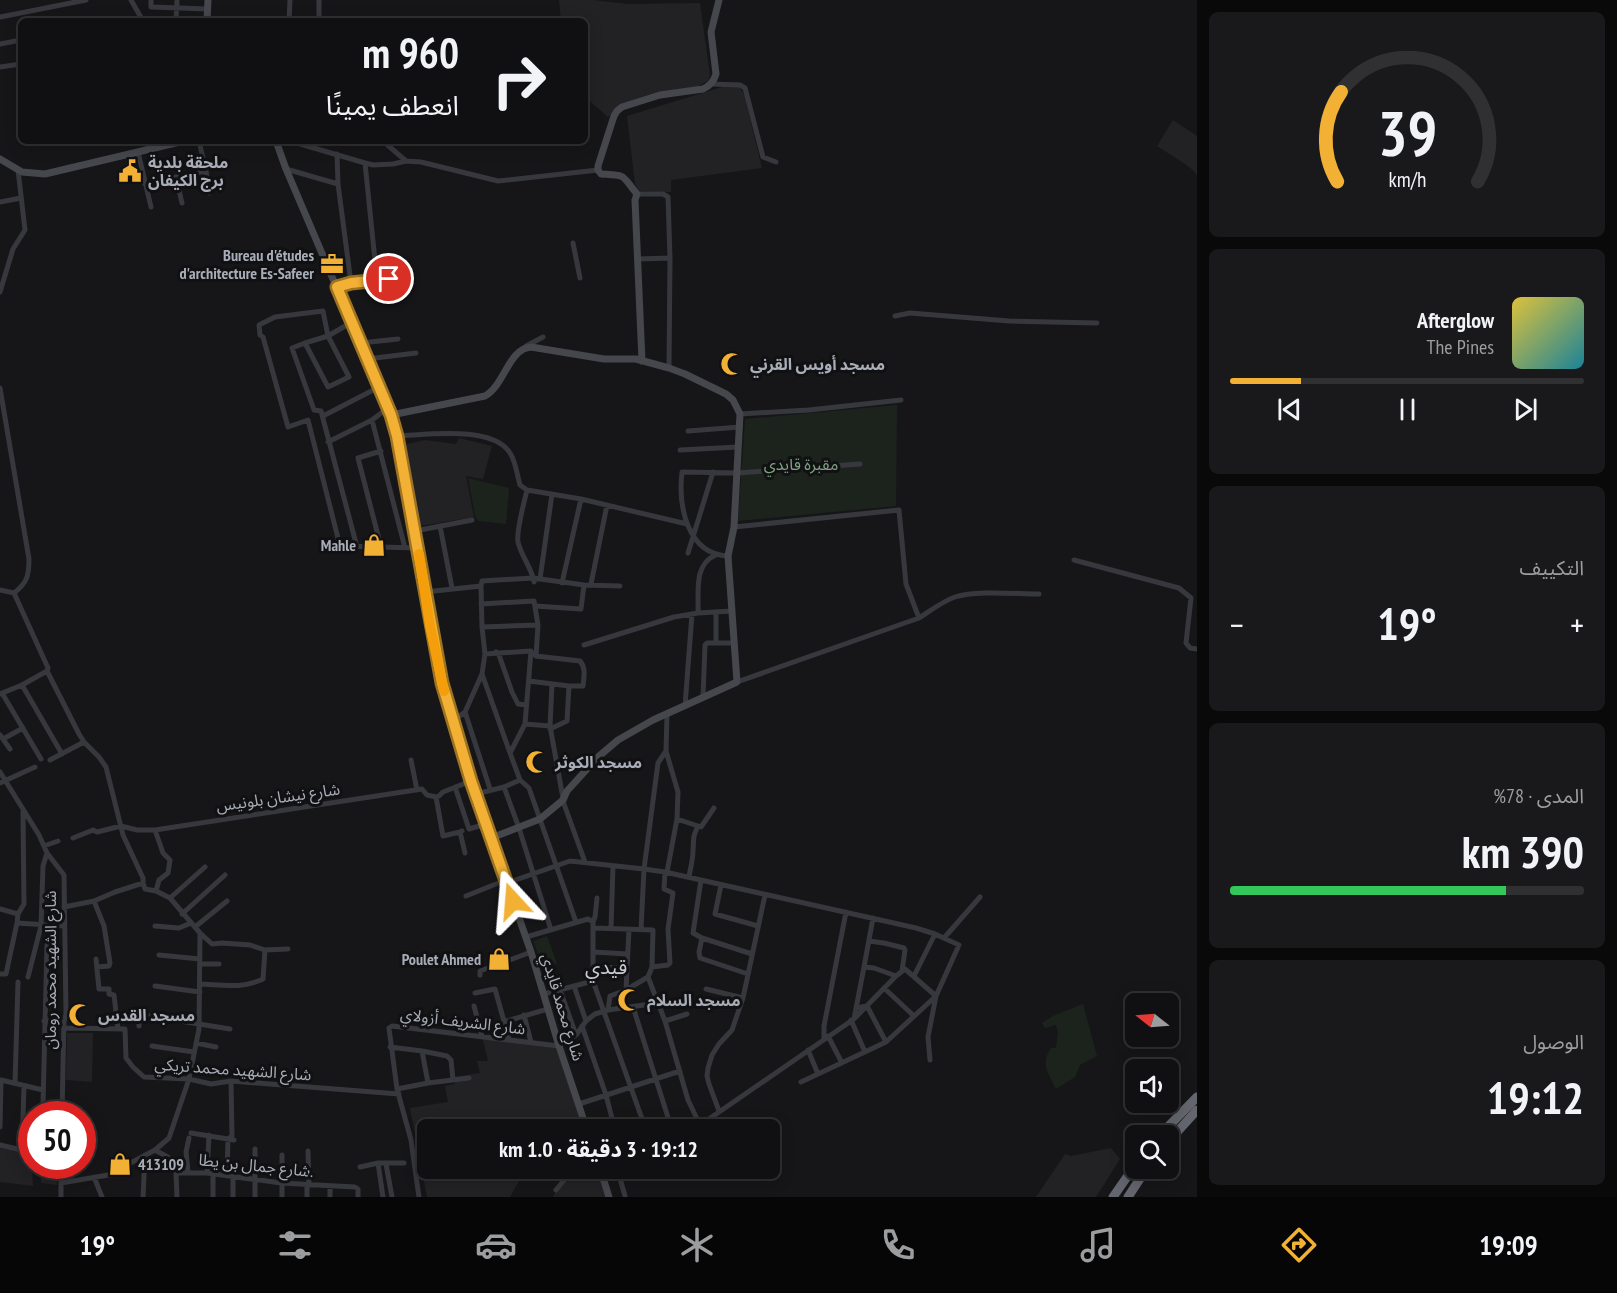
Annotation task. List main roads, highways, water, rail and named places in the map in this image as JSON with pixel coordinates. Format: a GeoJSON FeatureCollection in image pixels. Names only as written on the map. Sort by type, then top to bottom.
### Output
{"type":"FeatureCollection","features":[{"type":"Feature","properties":{"kind":"highway"},"geometry":{"type":"LineString","coordinates":[[1170,1125],[1197,1097]]}},
{"type":"Feature","properties":{"kind":"highway"},"geometry":{"type":"LineString","coordinates":[[1179,1130],[1197,1110]]}},
{"type":"Feature","properties":{"kind":"highway"},"geometry":{"type":"LineString","coordinates":[[1113,1197],[1126,1179]]}},
{"type":"Feature","properties":{"kind":"highway"},"geometry":{"type":"LineString","coordinates":[[1128,1197],[1140,1179]]}},
{"type":"Feature","properties":{"kind":"main road"},"geometry":{"type":"LineString","coordinates":[[207,18],[208,0]]}},
{"type":"Feature","properties":{"kind":"main road"},"geometry":{"type":"LineString","coordinates":[[642,361],[636,194],[623,176],[601,174],[598,170],[612,121],[622,107],[652,96],[703,89],[714,80],[716,74],[711,32],[719,0]]}},
{"type":"Feature","properties":{"kind":"main road"},"geometry":{"type":"LineString","coordinates":[[0,159],[18,170],[31,174],[49,174],[171,144]]}},
{"type":"Feature","properties":{"kind":"main road","name":"شارع محمد قايدي"},"geometry":{"type":"LineString","coordinates":[[277,144],[390,412],[397,436],[442,683],[471,781],[531,952],[584,1119]]}},
{"type":"Feature","properties":{"kind":"main road"},"geometry":{"type":"LineString","coordinates":[[390,412],[485,396],[496,387],[516,353],[524,347],[531,347],[604,359],[633,358],[669,368],[726,394],[733,400],[740,414],[734,527],[728,556],[737,682],[667,714],[618,740],[577,779],[563,800],[540,819],[491,838]]}},
{"type":"Feature","properties":{"kind":"main road"},"geometry":{"type":"LineString","coordinates":[[603,1179],[609,1197]]}},
{"type":"Feature","properties":{"kind":"place","name":"ملحقة بلدية برج الكيفان"},"geometry":{"type":"Point","coordinates":[130,171]}},
{"type":"Feature","properties":{"kind":"place","name":"Bureau d'études d'architecture Es-Safeer"},"geometry":{"type":"Point","coordinates":[332,264]}},
{"type":"Feature","properties":{"kind":"place","name":"مسجد أويس القرني"},"geometry":{"type":"Point","coordinates":[732,364]}},
{"type":"Feature","properties":{"kind":"place","name":"Mahle"},"geometry":{"type":"Point","coordinates":[374,545]}},
{"type":"Feature","properties":{"kind":"place","name":"مسجد الكوثر"},"geometry":{"type":"Point","coordinates":[537,762]}},
{"type":"Feature","properties":{"kind":"place","name":"Poulet Ahmed"},"geometry":{"type":"Point","coordinates":[499,959]}},
{"type":"Feature","properties":{"kind":"place","name":"مسجد السلام"},"geometry":{"type":"Point","coordinates":[629,1000]}},
{"type":"Feature","properties":{"kind":"place","name":"مسجد القدس"},"geometry":{"type":"Point","coordinates":[80,1015]}},
{"type":"Feature","properties":{"kind":"place","name":"413109"},"geometry":{"type":"Point","coordinates":[120,1164]}},
{"type":"Feature","properties":{"kind":"district","name":"قيدي"},"geometry":{"type":"Point","coordinates":[606,967]}},
{"type":"Feature","properties":{"kind":"park label","name":"مقبرة قايدي"},"geometry":{"type":"Point","coordinates":[801,464]}}]}
